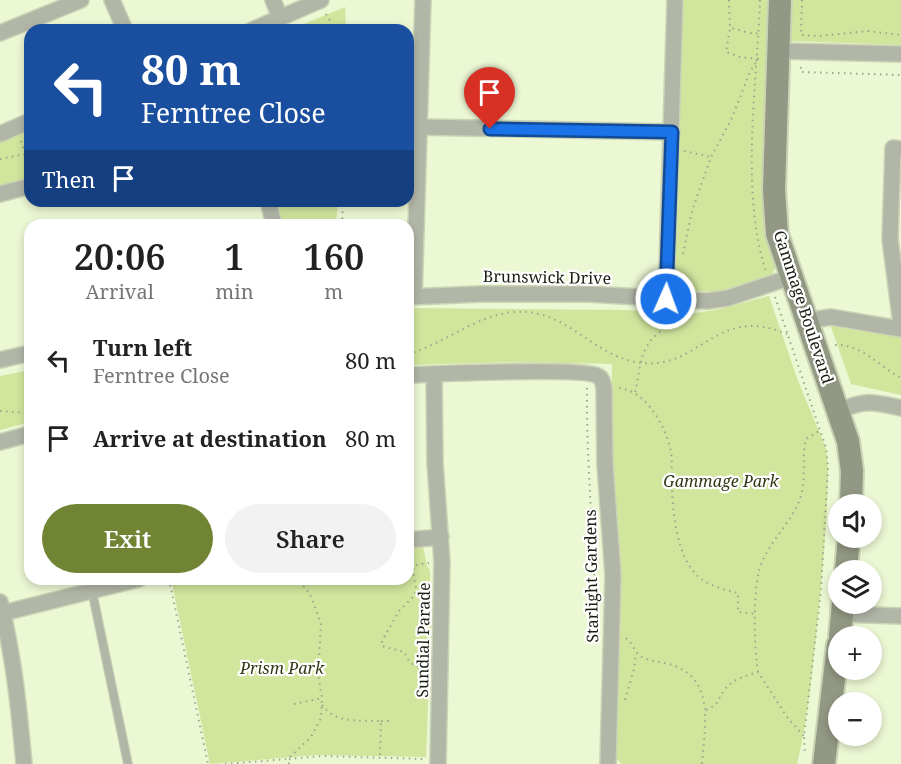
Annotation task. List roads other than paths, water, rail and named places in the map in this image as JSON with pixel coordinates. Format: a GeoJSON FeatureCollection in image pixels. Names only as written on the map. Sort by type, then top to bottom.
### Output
{"type":"FeatureCollection","features":[{"type":"Feature","properties":{"kind":"street"},"geometry":{"type":"LineString","coordinates":[[0,33],[81,0]]}},
{"type":"Feature","properties":{"kind":"street"},"geometry":{"type":"LineString","coordinates":[[112,0],[122,24]]}},
{"type":"Feature","properties":{"kind":"street"},"geometry":{"type":"LineString","coordinates":[[273,0],[280,18]]}},
{"type":"Feature","properties":{"kind":"street"},"geometry":{"type":"LineString","coordinates":[[266,24],[320,0]]}},
{"type":"Feature","properties":{"kind":"street"},"geometry":{"type":"LineString","coordinates":[[414,224],[423,0]]}},
{"type":"Feature","properties":{"kind":"street"},"geometry":{"type":"LineString","coordinates":[[673,299],[671,150],[675,0]]}},
{"type":"Feature","properties":{"kind":"street","name":"Gammage Boulevard"},"geometry":{"type":"LineString","coordinates":[[780,0],[774,190],[777,234],[776,277],[807,321],[839,411],[848,441],[852,471],[851,494]]}},
{"type":"Feature","properties":{"kind":"street"},"geometry":{"type":"LineString","coordinates":[[779,43],[901,54]]}},
{"type":"Feature","properties":{"kind":"street"},"geometry":{"type":"LineString","coordinates":[[0,134],[23,124]]}},
{"type":"Feature","properties":{"kind":"street"},"geometry":{"type":"LineString","coordinates":[[418,127],[672,132]]}},
{"type":"Feature","properties":{"kind":"street"},"geometry":{"type":"LineString","coordinates":[[807,321],[831,317],[901,327],[890,239],[893,148],[901,149]]}},
{"type":"Feature","properties":{"kind":"street"},"geometry":{"type":"LineString","coordinates":[[0,194],[24,188]]}},
{"type":"Feature","properties":{"kind":"street","name":"Brunswick Drive"},"geometry":{"type":"LineString","coordinates":[[414,297],[550,294],[719,300],[776,277]]}},
{"type":"Feature","properties":{"kind":"street"},"geometry":{"type":"LineString","coordinates":[[0,360],[24,354]]}},
{"type":"Feature","properties":{"kind":"street","name":"Starlight Gardens"},"geometry":{"type":"LineString","coordinates":[[434,374],[587,373],[600,378],[604,388],[604,456],[613,575],[608,764]]}},
{"type":"Feature","properties":{"kind":"street"},"geometry":{"type":"LineString","coordinates":[[414,375],[434,374]]}},
{"type":"Feature","properties":{"kind":"street","name":"Sundial Parade"},"geometry":{"type":"LineString","coordinates":[[434,374],[435,463],[442,562],[438,762]]}},
{"type":"Feature","properties":{"kind":"street"},"geometry":{"type":"LineString","coordinates":[[839,411],[856,403],[869,402],[901,408]]}},
{"type":"Feature","properties":{"kind":"street"},"geometry":{"type":"LineString","coordinates":[[0,442],[24,436]]}},
{"type":"Feature","properties":{"kind":"street"},"geometry":{"type":"LineString","coordinates":[[414,539],[441,537]]}},
{"type":"Feature","properties":{"kind":"street"},"geometry":{"type":"LineString","coordinates":[[24,764],[18,691],[1,608],[116,585]]}},
{"type":"Feature","properties":{"kind":"street"},"geometry":{"type":"LineString","coordinates":[[842,618],[901,616]]}},
{"type":"Feature","properties":{"kind":"street"},"geometry":{"type":"LineString","coordinates":[[815,761],[831,680]]}},
{"type":"Feature","properties":{"kind":"lane"},"geometry":{"type":"LineString","coordinates":[[92,591],[128,764]]}},
{"type":"Feature","properties":{"kind":"park label","name":"Gammage Park"},"geometry":{"type":"Point","coordinates":[721,481]}},
{"type":"Feature","properties":{"kind":"park label","name":"Prism Park"},"geometry":{"type":"Point","coordinates":[282,668]}}]}
